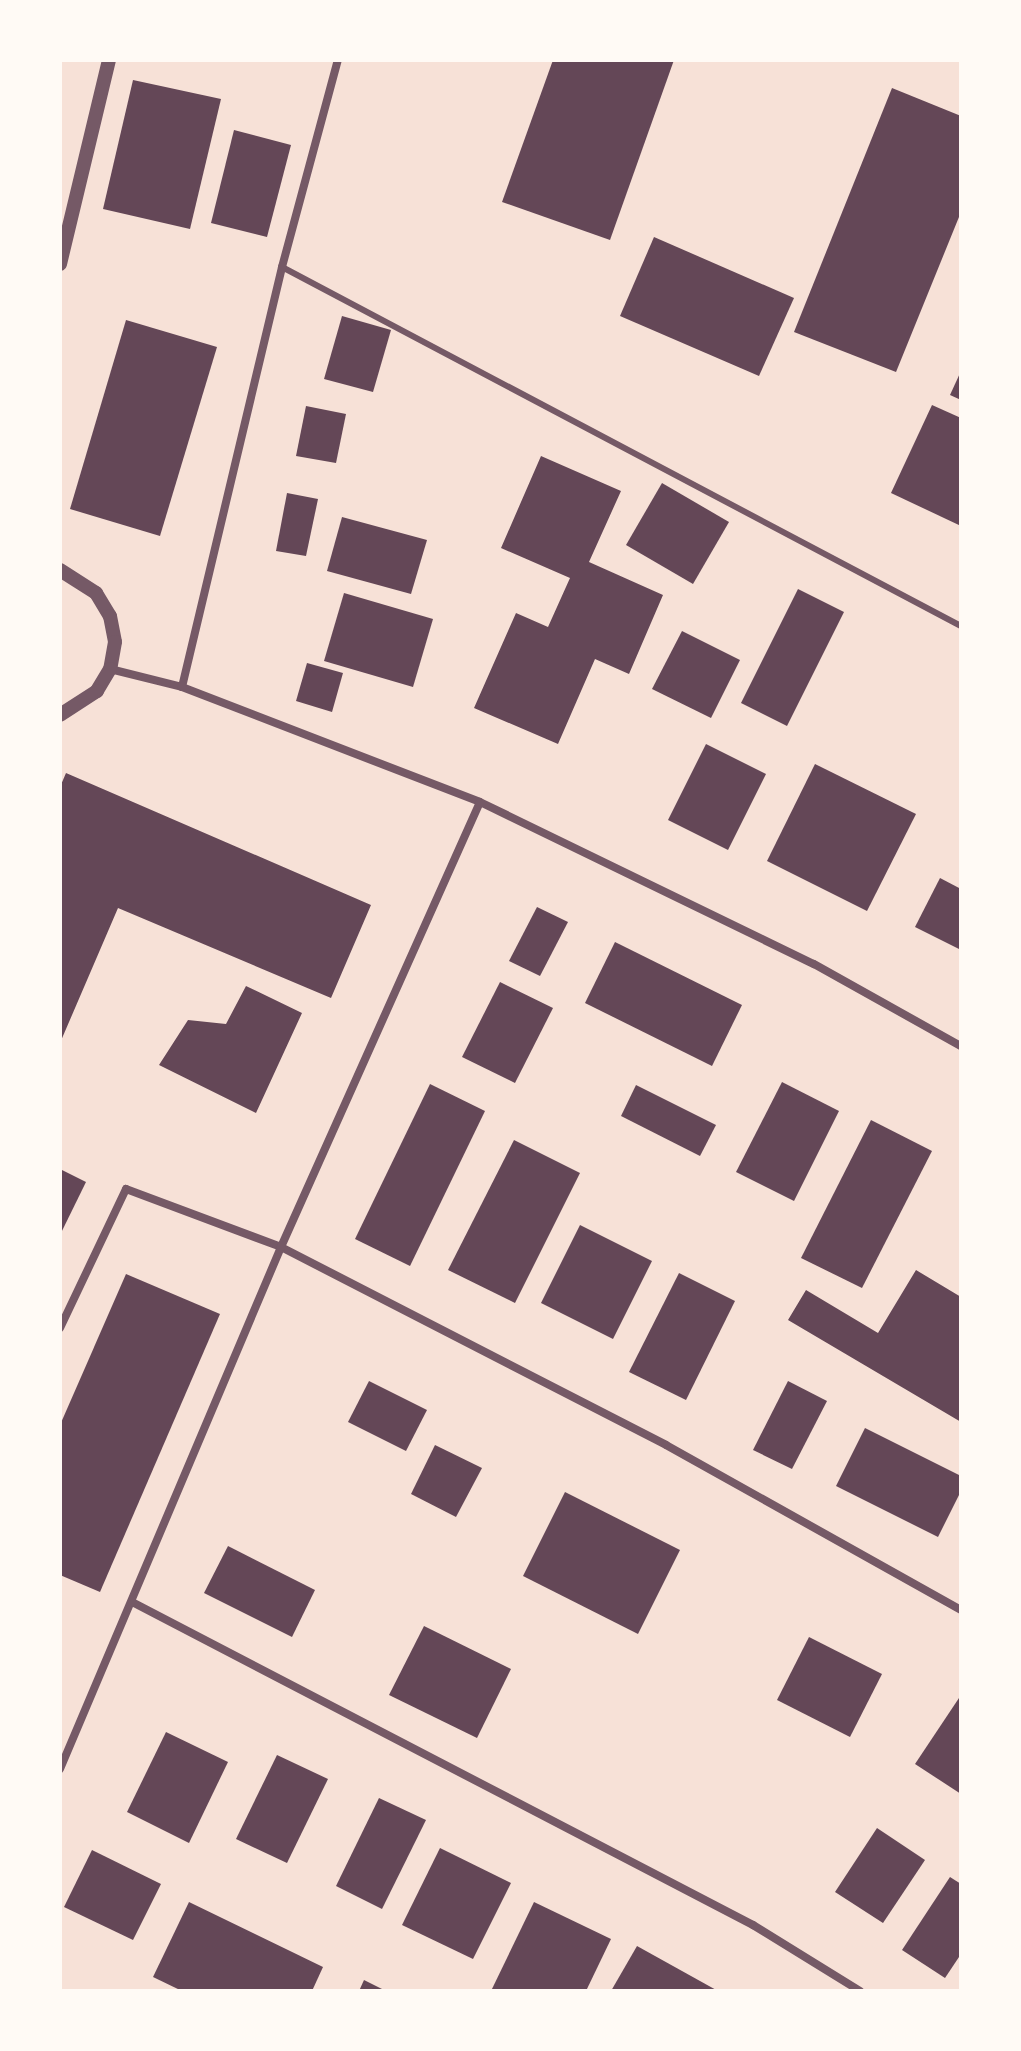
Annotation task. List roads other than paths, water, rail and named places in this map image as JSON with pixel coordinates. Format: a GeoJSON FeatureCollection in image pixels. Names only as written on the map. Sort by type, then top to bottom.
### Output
{"type":"FeatureCollection","features":[{"type":"Feature","properties":{"kind":"street"},"geometry":{"type":"LineString","coordinates":[[60,264],[109,60]]}},
{"type":"Feature","properties":{"kind":"street"},"geometry":{"type":"LineString","coordinates":[[182,687],[282,267],[338,60]]}},
{"type":"Feature","properties":{"kind":"street"},"geometry":{"type":"LineString","coordinates":[[60,570],[96,593],[110,616],[115,642],[110,669],[97,691],[60,715]]}},
{"type":"Feature","properties":{"kind":"street"},"geometry":{"type":"LineString","coordinates":[[110,669],[182,687],[480,802],[814,964],[961,1046]]}},
{"type":"Feature","properties":{"kind":"street"},"geometry":{"type":"LineString","coordinates":[[60,1769],[134,1603],[281,1247],[480,802]]}},
{"type":"Feature","properties":{"kind":"street"},"geometry":{"type":"LineString","coordinates":[[60,1328],[126,1189],[281,1247],[666,1445],[961,1610]]}},
{"type":"Feature","properties":{"kind":"street"},"geometry":{"type":"LineString","coordinates":[[134,1603],[753,1925],[860,1991]]}},
{"type":"Feature","properties":{"kind":"lane"},"geometry":{"type":"LineString","coordinates":[[282,267],[961,626]]}}]}
